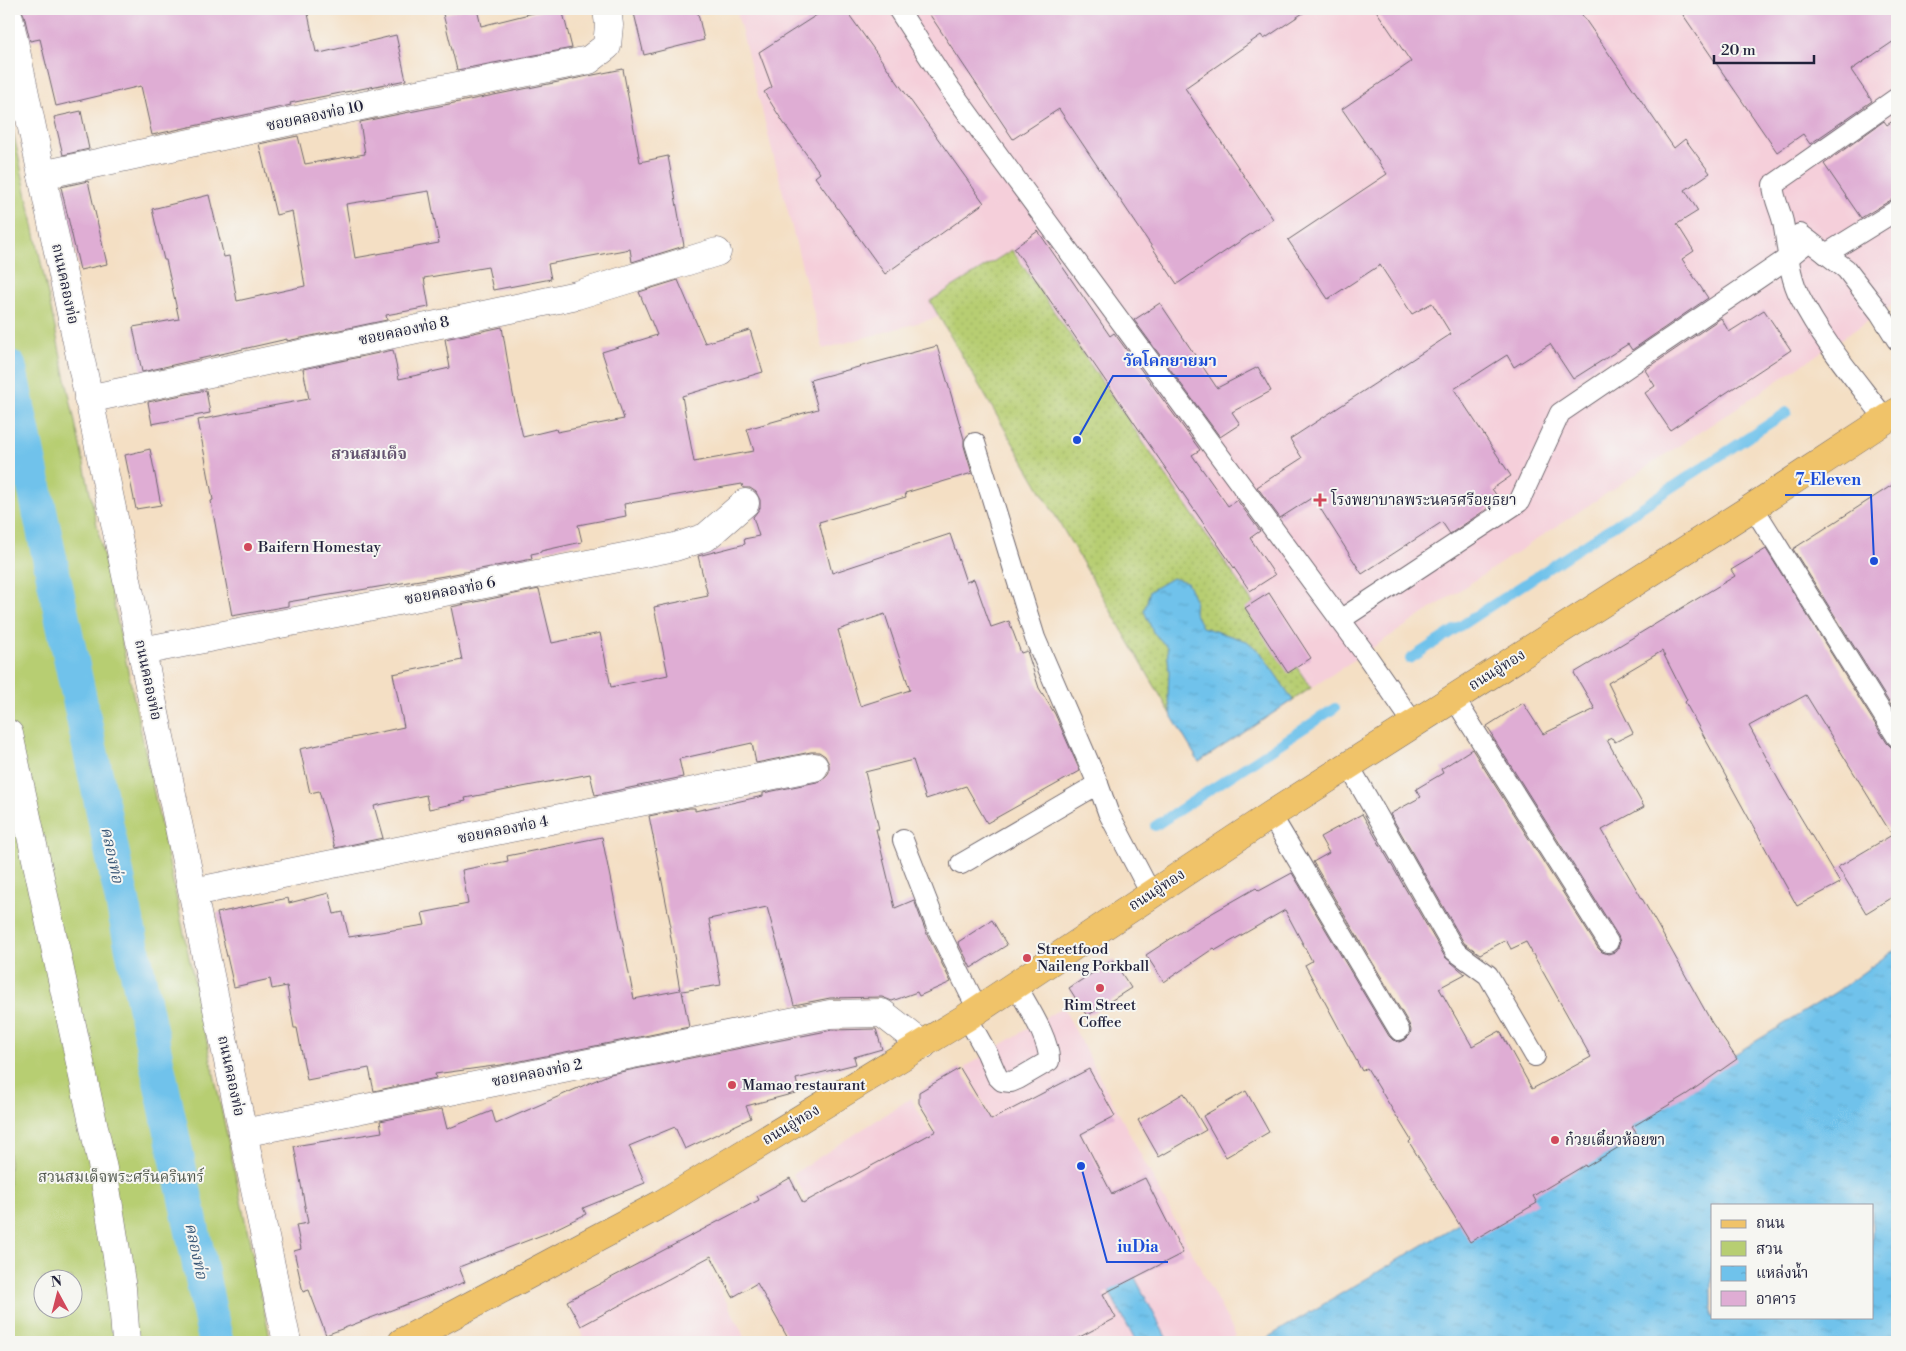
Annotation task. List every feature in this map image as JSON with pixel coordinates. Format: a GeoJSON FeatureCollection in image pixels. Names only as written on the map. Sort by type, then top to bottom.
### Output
{"type":"FeatureCollection","features":[{"type":"Feature","properties":{"kind":"main road","name":"ถนนอู่ทอง"},"geometry":{"type":"LineString","coordinates":[[402,1342],[663,1203],[973,1014],[1271,815],[1753,507],[1891,416]]}},
{"type":"Feature","properties":{"kind":"street","name":"ซอยคลองท่อ 10"},"geometry":{"type":"LineString","coordinates":[[42,175],[407,96],[589,60],[607,46],[608,9]]}},
{"type":"Feature","properties":{"kind":"street","name":"ถนนคลองท่อ"},"geometry":{"type":"LineString","coordinates":[[9,18],[287,1342]]}},
{"type":"Feature","properties":{"kind":"street","name":"ซอยคลองท่อ 8"},"geometry":{"type":"LineString","coordinates":[[88,399],[577,295],[717,252]]}},
{"type":"Feature","properties":{"kind":"street","name":"ซอยคลองท่อ 6"},"geometry":{"type":"LineString","coordinates":[[142,652],[675,548],[706,536],[745,503]]}},
{"type":"Feature","properties":{"kind":"street"},"geometry":{"type":"LineString","coordinates":[[9,734],[103,1169],[122,1288],[126,1342]]}},
{"type":"Feature","properties":{"kind":"street","name":"ซอยคลองท่อ 4"},"geometry":{"type":"LineString","coordinates":[[192,892],[814,768]]}},
{"type":"Feature","properties":{"kind":"street","name":"ซอยคลองท่อ 2"},"geometry":{"type":"LineString","coordinates":[[243,1132],[830,1014],[882,1013],[923,1044]]}},
{"type":"Feature","properties":{"kind":"lane"},"geometry":{"type":"LineString","coordinates":[[898,9],[948,86],[989,143],[1364,652],[1414,724]]}},
{"type":"Feature","properties":{"kind":"lane"},"geometry":{"type":"LineString","coordinates":[[1891,416],[1830,346],[1799,296],[1788,258],[1783,220],[1774,198],[1773,185],[1897,98]]}},
{"type":"Feature","properties":{"kind":"lane"},"geometry":{"type":"LineString","coordinates":[[1826,254],[1897,210]]}},
{"type":"Feature","properties":{"kind":"lane"},"geometry":{"type":"LineString","coordinates":[[1783,220],[1846,269],[1880,313],[1897,340]]}},
{"type":"Feature","properties":{"kind":"lane"},"geometry":{"type":"LineString","coordinates":[[1340,620],[1519,502],[1560,413],[1788,258],[1809,241]]}},
{"type":"Feature","properties":{"kind":"lane"},"geometry":{"type":"LineString","coordinates":[[975,443],[1035,638],[1098,784],[1108,812],[1151,894]]}},
{"type":"Feature","properties":{"kind":"lane"},"geometry":{"type":"LineString","coordinates":[[1753,507],[1897,737]]}},
{"type":"Feature","properties":{"kind":"lane"},"geometry":{"type":"LineString","coordinates":[[1454,698],[1608,942]]}},
{"type":"Feature","properties":{"kind":"lane"},"geometry":{"type":"LineString","coordinates":[[1348,766],[1456,951],[1488,975],[1535,1056]]}},
{"type":"Feature","properties":{"kind":"lane"},"geometry":{"type":"LineString","coordinates":[[961,864],[1098,784]]}},
{"type":"Feature","properties":{"kind":"lane"},"geometry":{"type":"LineString","coordinates":[[1271,815],[1399,1030]]}},
{"type":"Feature","properties":{"kind":"lane"},"geometry":{"type":"LineString","coordinates":[[903,840],[997,1076],[1002,1081],[1011,1082],[1049,1061],[1049,1054],[1036,1024],[1016,985]]}},
{"type":"Feature","properties":{"kind":"shaded area","name":"โรงพยาบาลพระนครศรีอยุธยา"},"geometry":{"type":"Polygon","coordinates":[[[736,9],[1897,9],[1897,302],[1199,762],[939,317],[823,349],[736,9]]]}},
{"type":"Feature","properties":{"kind":"shaded area"},"geometry":{"type":"Polygon","coordinates":[[[1063,1007],[1236,1336],[1225,1342],[880,1342],[793,1174],[911,1098],[1028,1305],[1075,1280],[965,1067],[1063,1007]]]}},
{"type":"Feature","properties":{"kind":"shaded area"},"geometry":{"type":"Polygon","coordinates":[[[697,1244],[747,1342],[586,1342],[571,1311],[697,1244]]]}},
{"type":"Feature","properties":{"kind":"green space","name":"สวนสมเด็จพระศรีนครินทร์"},"geometry":{"type":"Polygon","coordinates":[[[9,112],[271,1342],[9,1342],[9,112]]]}},
{"type":"Feature","properties":{"kind":"green space"},"geometry":{"type":"Polygon","coordinates":[[[1012,250],[1311,688],[1199,762],[930,301],[1012,250]]]}},
{"type":"Feature","properties":{"kind":"water"},"geometry":{"type":"Polygon","coordinates":[[[1172,578],[1187,582],[1195,599],[1194,612],[1202,627],[1247,641],[1261,653],[1293,700],[1199,762],[1172,717],[1168,696],[1169,671],[1167,647],[1153,632],[1144,611],[1150,591],[1172,578]]]}},
{"type":"Feature","properties":{"kind":"water"},"geometry":{"type":"Polygon","coordinates":[[[1897,948],[1897,1342],[1260,1342],[1455,1226],[1836,992],[1897,948]]]}},
{"type":"Feature","properties":{"kind":"water"},"geometry":{"type":"Polygon","coordinates":[[[1130,1268],[1168,1341],[1136,1342],[1104,1282],[1130,1268]]]}},
{"type":"Feature","properties":{"kind":"building"},"geometry":{"type":"Polygon","coordinates":[[[21,9],[307,9],[316,52],[320,51],[320,53],[396,35],[406,80],[290,103],[291,105],[152,135],[141,86],[56,106],[40,39],[30,41],[21,9]]]}},
{"type":"Feature","properties":{"kind":"building"},"geometry":{"type":"Polygon","coordinates":[[[465,9],[477,9],[481,26],[549,9],[562,9],[572,48],[457,70],[443,14],[465,9]]]}},
{"type":"Feature","properties":{"kind":"building"},"geometry":{"type":"Polygon","coordinates":[[[633,9],[697,9],[704,40],[644,55],[633,9]]]}},
{"type":"Feature","properties":{"kind":"building"},"geometry":{"type":"Polygon","coordinates":[[[826,9],[845,9],[984,203],[885,274],[815,177],[820,173],[764,92],[772,87],[759,52],[826,9]]]}},
{"type":"Feature","properties":{"kind":"building"},"geometry":{"type":"Polygon","coordinates":[[[926,9],[1309,9],[1264,39],[1261,35],[1185,88],[1273,219],[1177,284],[1059,109],[1013,139],[926,9]]]}},
{"type":"Feature","properties":{"kind":"building"},"geometry":{"type":"Polygon","coordinates":[[[1375,9],[1578,9],[1674,148],[1685,139],[1710,173],[1685,190],[1698,211],[1677,224],[1694,251],[1682,259],[1708,298],[1632,350],[1628,344],[1573,379],[1550,344],[1514,367],[1507,355],[1454,389],[1511,476],[1492,489],[1500,500],[1450,534],[1442,522],[1362,574],[1313,497],[1280,518],[1257,487],[1302,458],[1290,439],[1451,334],[1432,303],[1412,314],[1380,265],[1328,299],[1288,240],[1387,174],[1342,109],[1411,62],[1375,9]]]}},
{"type":"Feature","properties":{"kind":"building"},"geometry":{"type":"Polygon","coordinates":[[[1679,9],[1897,9],[1897,39],[1851,70],[1872,101],[1810,144],[1803,134],[1777,152],[1679,9]]]}},
{"type":"Feature","properties":{"kind":"building"},"geometry":{"type":"Polygon","coordinates":[[[623,69],[640,162],[668,156],[684,246],[632,262],[630,249],[548,264],[551,279],[493,290],[488,267],[424,278],[429,307],[386,315],[387,320],[287,341],[287,339],[142,372],[133,327],[179,319],[152,209],[209,195],[224,257],[229,256],[237,301],[305,286],[292,211],[276,215],[259,144],[298,136],[305,164],[365,154],[360,122],[623,69]],[[429,191],[346,204],[355,258],[439,243],[429,191]]]}},
{"type":"Feature","properties":{"kind":"building"},"geometry":{"type":"Polygon","coordinates":[[[81,111],[89,149],[63,155],[54,117],[81,111]]]}},
{"type":"Feature","properties":{"kind":"building"},"geometry":{"type":"Polygon","coordinates":[[[1897,118],[1897,198],[1861,218],[1824,164],[1884,121],[1887,125],[1897,118]]]}},
{"type":"Feature","properties":{"kind":"building"},"geometry":{"type":"Polygon","coordinates":[[[88,181],[107,264],[80,270],[61,187],[88,181]]]}},
{"type":"Feature","properties":{"kind":"building"},"geometry":{"type":"Polygon","coordinates":[[[1038,231],[1110,336],[1114,333],[1200,450],[1192,455],[1228,506],[1237,500],[1260,531],[1250,538],[1275,575],[1250,591],[1014,248],[1038,231]]]}},
{"type":"Feature","properties":{"kind":"building"},"geometry":{"type":"Polygon","coordinates":[[[678,280],[705,343],[750,330],[763,372],[682,396],[694,462],[754,451],[747,429],[818,409],[810,380],[937,346],[972,473],[905,493],[906,497],[819,522],[832,573],[950,534],[966,582],[974,579],[991,627],[1009,621],[1021,653],[1027,651],[1039,688],[1055,714],[1080,771],[987,823],[966,786],[926,799],[913,760],[865,772],[879,829],[876,829],[895,908],[914,900],[926,932],[951,982],[919,996],[917,992],[892,1001],[882,997],[830,998],[794,1005],[767,907],[709,919],[721,985],[682,991],[689,1027],[501,1065],[435,1074],[436,1078],[374,1091],[369,1068],[307,1080],[297,1028],[294,1028],[287,986],[272,989],[270,979],[234,987],[217,913],[288,898],[289,903],[329,893],[334,914],[343,912],[349,937],[425,925],[422,913],[468,904],[462,870],[508,861],[507,856],[602,837],[634,999],[680,990],[669,927],[671,927],[649,816],[689,808],[695,808],[695,811],[763,796],[763,793],[817,782],[825,778],[829,772],[829,764],[825,756],[819,752],[756,763],[752,743],[679,759],[683,777],[595,795],[590,774],[465,798],[466,801],[429,809],[426,795],[374,806],[383,838],[335,848],[319,791],[310,793],[300,749],[404,727],[393,674],[462,660],[451,607],[539,589],[552,643],[600,633],[611,687],[668,675],[654,607],[708,596],[698,556],[745,544],[744,539],[759,536],[753,517],[760,508],[760,500],[756,492],[750,488],[743,488],[742,484],[624,504],[626,516],[578,525],[582,542],[531,554],[532,559],[288,602],[288,606],[232,616],[198,420],[309,399],[303,369],[393,350],[399,379],[450,368],[445,339],[502,327],[513,394],[523,437],[556,429],[557,432],[624,419],[602,352],[657,335],[639,292],[678,280]],[[885,614],[838,630],[860,706],[910,690],[885,614]]]}},
{"type":"Feature","properties":{"kind":"building"},"geometry":{"type":"Polygon","coordinates":[[[1160,303],[1217,388],[1258,367],[1271,391],[1232,412],[1240,424],[1220,437],[1134,320],[1160,303]]]}},
{"type":"Feature","properties":{"kind":"building"},"geometry":{"type":"Polygon","coordinates":[[[1764,310],[1791,350],[1670,430],[1645,393],[1655,386],[1645,370],[1721,318],[1729,332],[1764,310]]]}},
{"type":"Feature","properties":{"kind":"building"},"geometry":{"type":"Polygon","coordinates":[[[206,390],[210,413],[152,424],[148,402],[206,390]]]}},
{"type":"Feature","properties":{"kind":"building"},"geometry":{"type":"Polygon","coordinates":[[[150,449],[161,505],[136,509],[125,455],[150,449]]]}},
{"type":"Feature","properties":{"kind":"building"},"geometry":{"type":"Polygon","coordinates":[[[1897,482],[1897,715],[1793,549],[1897,482]]]}},
{"type":"Feature","properties":{"kind":"building"},"geometry":{"type":"Polygon","coordinates":[[[1766,549],[1887,743],[1892,748],[1897,749],[1897,894],[1866,913],[1838,867],[1892,835],[1806,695],[1749,726],[1783,788],[1840,883],[1797,906],[1685,702],[1687,700],[1662,651],[1608,683],[1633,733],[1615,742],[1612,738],[1607,740],[1644,807],[1602,830],[1712,1023],[1737,1059],[1687,1094],[1632,1127],[1637,1134],[1618,1145],[1619,1147],[1533,1196],[1537,1203],[1470,1242],[1409,1142],[1411,1140],[1367,1068],[1362,1071],[1305,965],[1312,961],[1285,910],[1216,950],[1214,948],[1164,982],[1146,955],[1193,924],[1256,888],[1259,891],[1292,873],[1389,1036],[1399,1042],[1405,1040],[1410,1035],[1409,1024],[1313,862],[1329,853],[1320,837],[1362,814],[1445,957],[1465,974],[1439,988],[1472,1046],[1500,1031],[1532,1089],[1591,1057],[1526,942],[1511,949],[1506,940],[1480,954],[1464,943],[1390,814],[1421,797],[1416,789],[1443,773],[1441,769],[1472,749],[1598,948],[1608,954],[1615,952],[1620,942],[1618,936],[1487,726],[1523,703],[1543,734],[1595,709],[1574,673],[1735,576],[1731,570],[1766,549]]]}},
{"type":"Feature","properties":{"kind":"building"},"geometry":{"type":"Polygon","coordinates":[[[1269,593],[1311,658],[1288,673],[1245,608],[1269,593]]]}},
{"type":"Feature","properties":{"kind":"building"},"geometry":{"type":"Polygon","coordinates":[[[992,920],[1007,945],[971,968],[958,942],[992,920]]]}},
{"type":"Feature","properties":{"kind":"building","name":"Rim Street Coffee"},"geometry":{"type":"Polygon","coordinates":[[[1113,960],[1131,988],[1087,1016],[1069,988],[1113,960]]]}},
{"type":"Feature","properties":{"kind":"building"},"geometry":{"type":"Polygon","coordinates":[[[876,1029],[882,1049],[854,1057],[856,1064],[796,1079],[799,1092],[746,1106],[751,1118],[685,1149],[675,1127],[629,1146],[645,1183],[583,1208],[586,1214],[547,1233],[459,1267],[465,1282],[326,1335],[309,1290],[303,1292],[294,1251],[301,1249],[296,1225],[308,1223],[294,1146],[382,1132],[380,1121],[442,1109],[447,1129],[492,1111],[496,1124],[610,1074],[832,1030],[876,1029]]]}},
{"type":"Feature","properties":{"kind":"building"},"geometry":{"type":"Polygon","coordinates":[[[960,1068],[991,1120],[1089,1069],[1115,1116],[1081,1134],[1112,1194],[1145,1178],[1183,1253],[1103,1294],[1116,1318],[1070,1342],[790,1342],[757,1283],[733,1297],[711,1256],[581,1326],[567,1301],[759,1200],[757,1196],[790,1178],[803,1203],[936,1131],[919,1103],[919,1092],[960,1068]]]}},
{"type":"Feature","properties":{"kind":"building"},"geometry":{"type":"Polygon","coordinates":[[[1246,1091],[1269,1132],[1226,1157],[1203,1116],[1246,1091]]]}},
{"type":"Feature","properties":{"kind":"building"},"geometry":{"type":"Polygon","coordinates":[[[1184,1093],[1206,1130],[1159,1157],[1138,1120],[1184,1093]]]}},
{"type":"Feature","properties":{"kind":"waterway","name":"คลองท่อ"},"geometry":{"type":"LineString","coordinates":[[9,367],[216,1342]]}},
{"type":"Feature","properties":{"kind":"waterway"},"geometry":{"type":"LineString","coordinates":[[1410,659],[1787,412]]}},
{"type":"Feature","properties":{"kind":"waterway"},"geometry":{"type":"LineString","coordinates":[[1155,826],[1335,708]]}},
{"type":"Feature","properties":{"kind":"place","name":"วัดโคกยายมา"},"geometry":{"type":"Point","coordinates":[1077,440]}},
{"type":"Feature","properties":{"kind":"place","name":"โรงพยาบาลพระนครศรีอยุธยา"},"geometry":{"type":"Point","coordinates":[1320,500]}},
{"type":"Feature","properties":{"kind":"place","name":"Baifern Homestay"},"geometry":{"type":"Point","coordinates":[248,547]}},
{"type":"Feature","properties":{"kind":"place","name":"7-Eleven"},"geometry":{"type":"Point","coordinates":[1874,561]}},
{"type":"Feature","properties":{"kind":"place","name":"Streetfood Naileng Porkball"},"geometry":{"type":"Point","coordinates":[1027,958]}},
{"type":"Feature","properties":{"kind":"place","name":"Rim Street Coffee"},"geometry":{"type":"Point","coordinates":[1100,988]}},
{"type":"Feature","properties":{"kind":"place","name":"Mamao restaurant"},"geometry":{"type":"Point","coordinates":[732,1085]}},
{"type":"Feature","properties":{"kind":"place","name":"ก๋วยเตี๋ยวห้อยขา"},"geometry":{"type":"Point","coordinates":[1555,1140]}},
{"type":"Feature","properties":{"kind":"place","name":"iuDia"},"geometry":{"type":"Point","coordinates":[1081,1166]}},
{"type":"Feature","properties":{"kind":"district","name":"สวนสมเด็จ"},"geometry":{"type":"Point","coordinates":[369,454]}}]}
